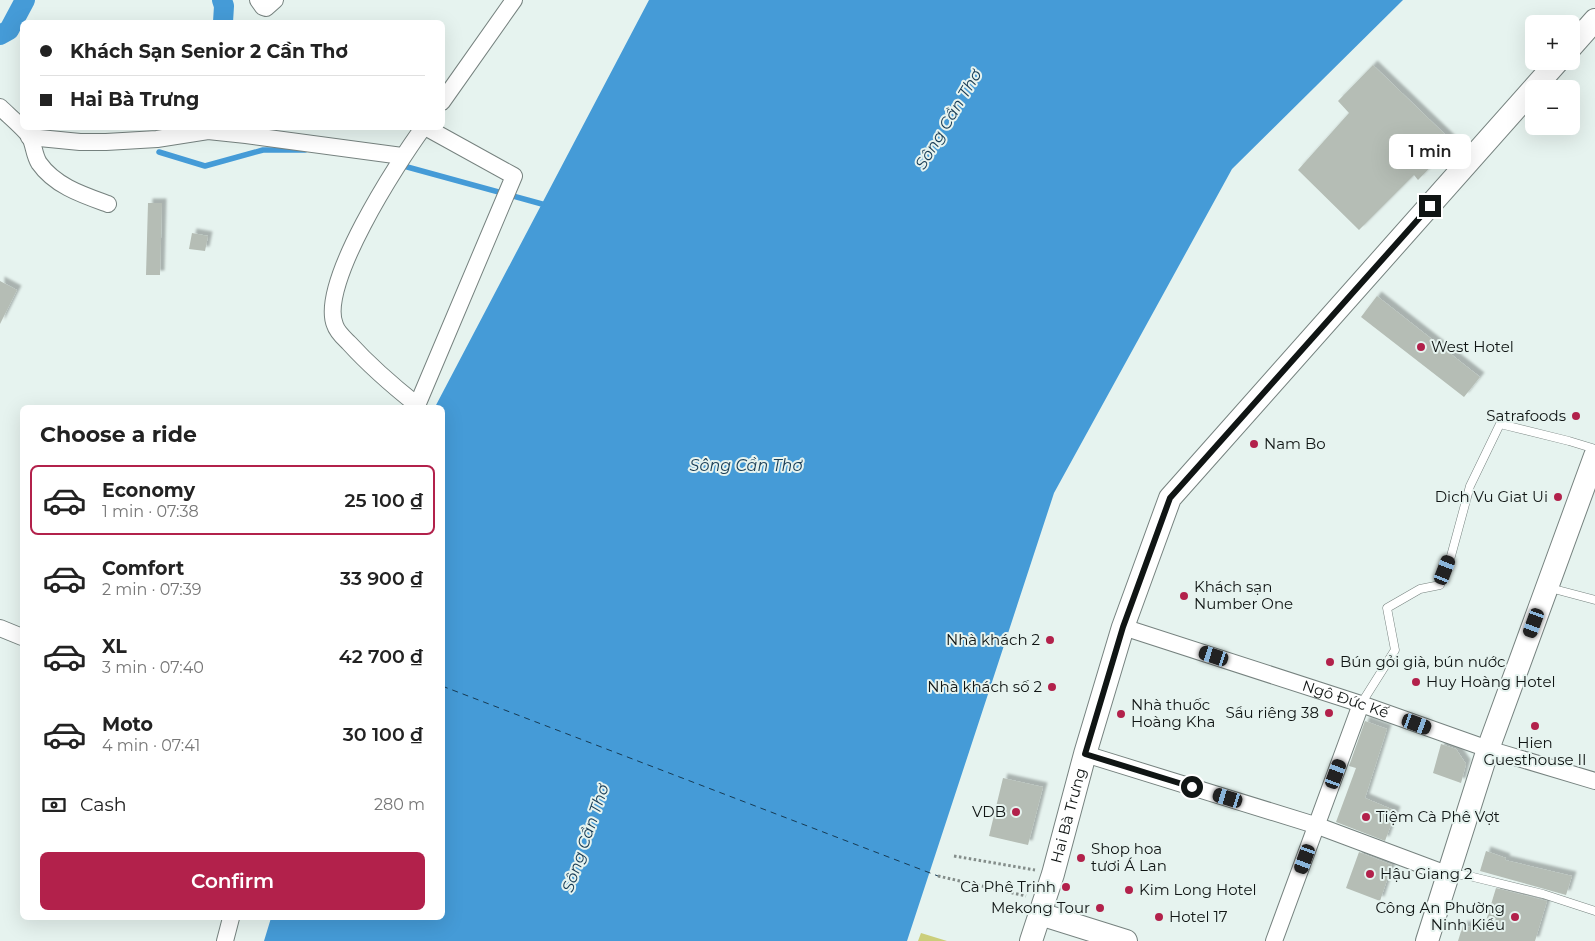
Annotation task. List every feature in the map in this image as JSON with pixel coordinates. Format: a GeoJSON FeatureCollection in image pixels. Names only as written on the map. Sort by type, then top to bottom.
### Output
{"type":"FeatureCollection","features":[{"type":"Feature","properties":{"kind":"street"},"geometry":{"type":"LineString","coordinates":[[258,0],[266,8],[275,0]]}},
{"type":"Feature","properties":{"kind":"street"},"geometry":{"type":"LineString","coordinates":[[445,98],[514,0]]}},
{"type":"Feature","properties":{"kind":"street"},"geometry":{"type":"LineString","coordinates":[[1580,37],[1595,20]]}},
{"type":"Feature","properties":{"kind":"street","name":"Hai Bà Trưng"},"geometry":{"type":"LineString","coordinates":[[1031,941],[1053,874],[1085,754],[1123,627],[1170,498],[1550,70]]}},
{"type":"Feature","properties":{"kind":"street"},"geometry":{"type":"LineString","coordinates":[[0,107],[20,127]]}},
{"type":"Feature","properties":{"kind":"street"},"geometry":{"type":"LineString","coordinates":[[23,130],[29,136],[39,162],[52,176],[79,194],[108,204]]}},
{"type":"Feature","properties":{"kind":"street"},"geometry":{"type":"LineString","coordinates":[[415,405],[361,356],[335,327],[332,316],[336,286],[349,252],[398,163],[423,130]]}},
{"type":"Feature","properties":{"kind":"street"},"geometry":{"type":"LineString","coordinates":[[416,405],[514,176],[429,130]]}},
{"type":"Feature","properties":{"kind":"street"},"geometry":{"type":"LineString","coordinates":[[29,136],[80,142],[106,142],[164,138],[204,131],[224,132],[398,163]]}},
{"type":"Feature","properties":{"kind":"street"},"geometry":{"type":"LineString","coordinates":[[1428,941],[1488,749],[1594,461]]}},
{"type":"Feature","properties":{"kind":"street","name":"Ngô Đức Kế"},"geometry":{"type":"LineString","coordinates":[[1123,627],[1361,704],[1488,749],[1595,781]]}},
{"type":"Feature","properties":{"kind":"street"},"geometry":{"type":"LineString","coordinates":[[0,628],[20,636]]}},
{"type":"Feature","properties":{"kind":"street"},"geometry":{"type":"LineString","coordinates":[[1274,941],[1318,826],[1361,704]]}},
{"type":"Feature","properties":{"kind":"street"},"geometry":{"type":"LineString","coordinates":[[1085,754],[1318,826],[1449,875]]}},
{"type":"Feature","properties":{"kind":"street"},"geometry":{"type":"LineString","coordinates":[[1042,907],[1126,941]]}},
{"type":"Feature","properties":{"kind":"street"},"geometry":{"type":"LineString","coordinates":[[225,941],[230,920]]}},
{"type":"Feature","properties":{"kind":"lane"},"geometry":{"type":"LineString","coordinates":[[1361,704],[1395,650],[1387,608],[1420,589],[1440,585],[1451,556],[1470,486],[1500,424],[1569,441],[1594,461]]}},
{"type":"Feature","properties":{"kind":"lane"},"geometry":{"type":"LineString","coordinates":[[1548,587],[1595,600]]}},
{"type":"Feature","properties":{"kind":"lane"},"geometry":{"type":"LineString","coordinates":[[1449,875],[1465,875],[1543,894],[1595,911]]}},
{"type":"Feature","properties":{"kind":"path"},"geometry":{"type":"LineString","coordinates":[[954,856],[1053,874]]}},
{"type":"Feature","properties":{"kind":"path"},"geometry":{"type":"LineString","coordinates":[[938,876],[1042,907]]}},
{"type":"Feature","properties":{"kind":"green space"},"geometry":{"type":"Polygon","coordinates":[[[921,933],[947,941],[918,941],[921,933]]]}},
{"type":"Feature","properties":{"kind":"water","name":"Sông Cần Thơ"},"geometry":{"type":"Polygon","coordinates":[[[649,0],[1403,0],[1232,169],[1054,493],[907,941],[264,941],[270,920],[445,920],[445,405],[436,405],[649,0]]]}},
{"type":"Feature","properties":{"kind":"building"},"geometry":{"type":"Polygon","coordinates":[[[1373,65],[1454,143],[1418,180],[1414,175],[1359,230],[1298,170],[1349,113],[1338,101],[1373,65]]]}},
{"type":"Feature","properties":{"kind":"building"},"geometry":{"type":"Polygon","coordinates":[[[148,203],[162,203],[160,275],[146,275],[148,203]]]}},
{"type":"Feature","properties":{"kind":"building"},"geometry":{"type":"Polygon","coordinates":[[[192,233],[208,236],[205,251],[189,249],[192,233]]]}},
{"type":"Feature","properties":{"kind":"building"},"geometry":{"type":"Polygon","coordinates":[[[0,281],[17,290],[0,324],[0,281]]]}},
{"type":"Feature","properties":{"kind":"building","name":"West Hotel"},"geometry":{"type":"Polygon","coordinates":[[[1377,296],[1480,377],[1464,397],[1361,317],[1377,296]]]}},
{"type":"Feature","properties":{"kind":"building"},"geometry":{"type":"Polygon","coordinates":[[[1365,721],[1387,729],[1365,798],[1396,811],[1385,841],[1336,822],[1356,768],[1349,766],[1365,721]]]}},
{"type":"Feature","properties":{"kind":"building"},"geometry":{"type":"Polygon","coordinates":[[[1441,744],[1456,749],[1466,764],[1461,783],[1433,773],[1441,744]]]}},
{"type":"Feature","properties":{"kind":"building","name":"VDB"},"geometry":{"type":"Polygon","coordinates":[[[1003,778],[1043,787],[1028,845],[989,836],[1003,778]]]}},
{"type":"Feature","properties":{"kind":"building"},"geometry":{"type":"Polygon","coordinates":[[[1486,851],[1506,858],[1505,860],[1572,876],[1566,895],[1480,871],[1486,851]]]}},
{"type":"Feature","properties":{"kind":"building","name":"Hậu Giang 2"},"geometry":{"type":"Polygon","coordinates":[[[1359,852],[1392,865],[1380,901],[1346,888],[1359,852]]]}},
{"type":"Feature","properties":{"kind":"building","name":"Công An Phường Ninh Kiều"},"geometry":{"type":"Polygon","coordinates":[[[1496,888],[1547,901],[1535,941],[1458,941],[1463,925],[1483,931],[1496,888]]]}},
{"type":"Feature","properties":{"kind":"waterway"},"geometry":{"type":"LineString","coordinates":[[0,35],[9,30],[25,0]]}},
{"type":"Feature","properties":{"kind":"waterway"},"geometry":{"type":"LineString","coordinates":[[222,0],[224,6],[223,20]]}},
{"type":"Feature","properties":{"kind":"waterway"},"geometry":{"type":"LineString","coordinates":[[159,152],[205,166],[263,150],[305,150]]}},
{"type":"Feature","properties":{"kind":"waterway"},"geometry":{"type":"LineString","coordinates":[[400,165],[542,204]]}},
{"type":"Feature","properties":{"kind":"ferry route"},"geometry":{"type":"LineString","coordinates":[[445,687],[938,876]]}},
{"type":"Feature","properties":{"kind":"place","name":"West Hotel"},"geometry":{"type":"Point","coordinates":[1421,347]}},
{"type":"Feature","properties":{"kind":"place","name":"Satrafoods"},"geometry":{"type":"Point","coordinates":[1576,416]}},
{"type":"Feature","properties":{"kind":"place","name":"Nam Bo"},"geometry":{"type":"Point","coordinates":[1254,444]}},
{"type":"Feature","properties":{"kind":"place","name":"Dich Vu Giat Ui"},"geometry":{"type":"Point","coordinates":[1558,497]}},
{"type":"Feature","properties":{"kind":"place","name":"Khách sạn Number One"},"geometry":{"type":"Point","coordinates":[1184,596]}},
{"type":"Feature","properties":{"kind":"place","name":"Nhà khách 2"},"geometry":{"type":"Point","coordinates":[1050,640]}},
{"type":"Feature","properties":{"kind":"place","name":"Bún gỏi già, bún nước"},"geometry":{"type":"Point","coordinates":[1330,662]}},
{"type":"Feature","properties":{"kind":"place","name":"Huy Hoàng Hotel"},"geometry":{"type":"Point","coordinates":[1416,682]}},
{"type":"Feature","properties":{"kind":"place","name":"Nhà khách số 2"},"geometry":{"type":"Point","coordinates":[1052,687]}},
{"type":"Feature","properties":{"kind":"place","name":"Sầu riêng 38"},"geometry":{"type":"Point","coordinates":[1329,713]}},
{"type":"Feature","properties":{"kind":"place","name":"Nhà thuốc Hoàng Kha"},"geometry":{"type":"Point","coordinates":[1121,714]}},
{"type":"Feature","properties":{"kind":"place","name":"Hien Guesthouse II"},"geometry":{"type":"Point","coordinates":[1535,726]}},
{"type":"Feature","properties":{"kind":"place","name":"VDB"},"geometry":{"type":"Point","coordinates":[1016,812]}},
{"type":"Feature","properties":{"kind":"place","name":"Tiệm Cà Phê Vợt"},"geometry":{"type":"Point","coordinates":[1366,817]}},
{"type":"Feature","properties":{"kind":"place","name":"Shop hoa tươi Á Lan"},"geometry":{"type":"Point","coordinates":[1081,858]}},
{"type":"Feature","properties":{"kind":"place","name":"Hậu Giang 2"},"geometry":{"type":"Point","coordinates":[1370,874]}},
{"type":"Feature","properties":{"kind":"place","name":"Cà Phê Trinh"},"geometry":{"type":"Point","coordinates":[1066,887]}},
{"type":"Feature","properties":{"kind":"place","name":"Kim Long Hotel"},"geometry":{"type":"Point","coordinates":[1129,890]}},
{"type":"Feature","properties":{"kind":"place","name":"Mekong Tour"},"geometry":{"type":"Point","coordinates":[1100,908]}},
{"type":"Feature","properties":{"kind":"place","name":"Hotel 17"},"geometry":{"type":"Point","coordinates":[1159,917]}},
{"type":"Feature","properties":{"kind":"place","name":"Công An Phường Ninh Kiều"},"geometry":{"type":"Point","coordinates":[1515,917]}},
{"type":"Feature","properties":{"kind":"route"},"geometry":{"type":"LineString","coordinates":[[1192,787],[1085,754],[1123,627],[1170,498],[1430,206]]}}]}
